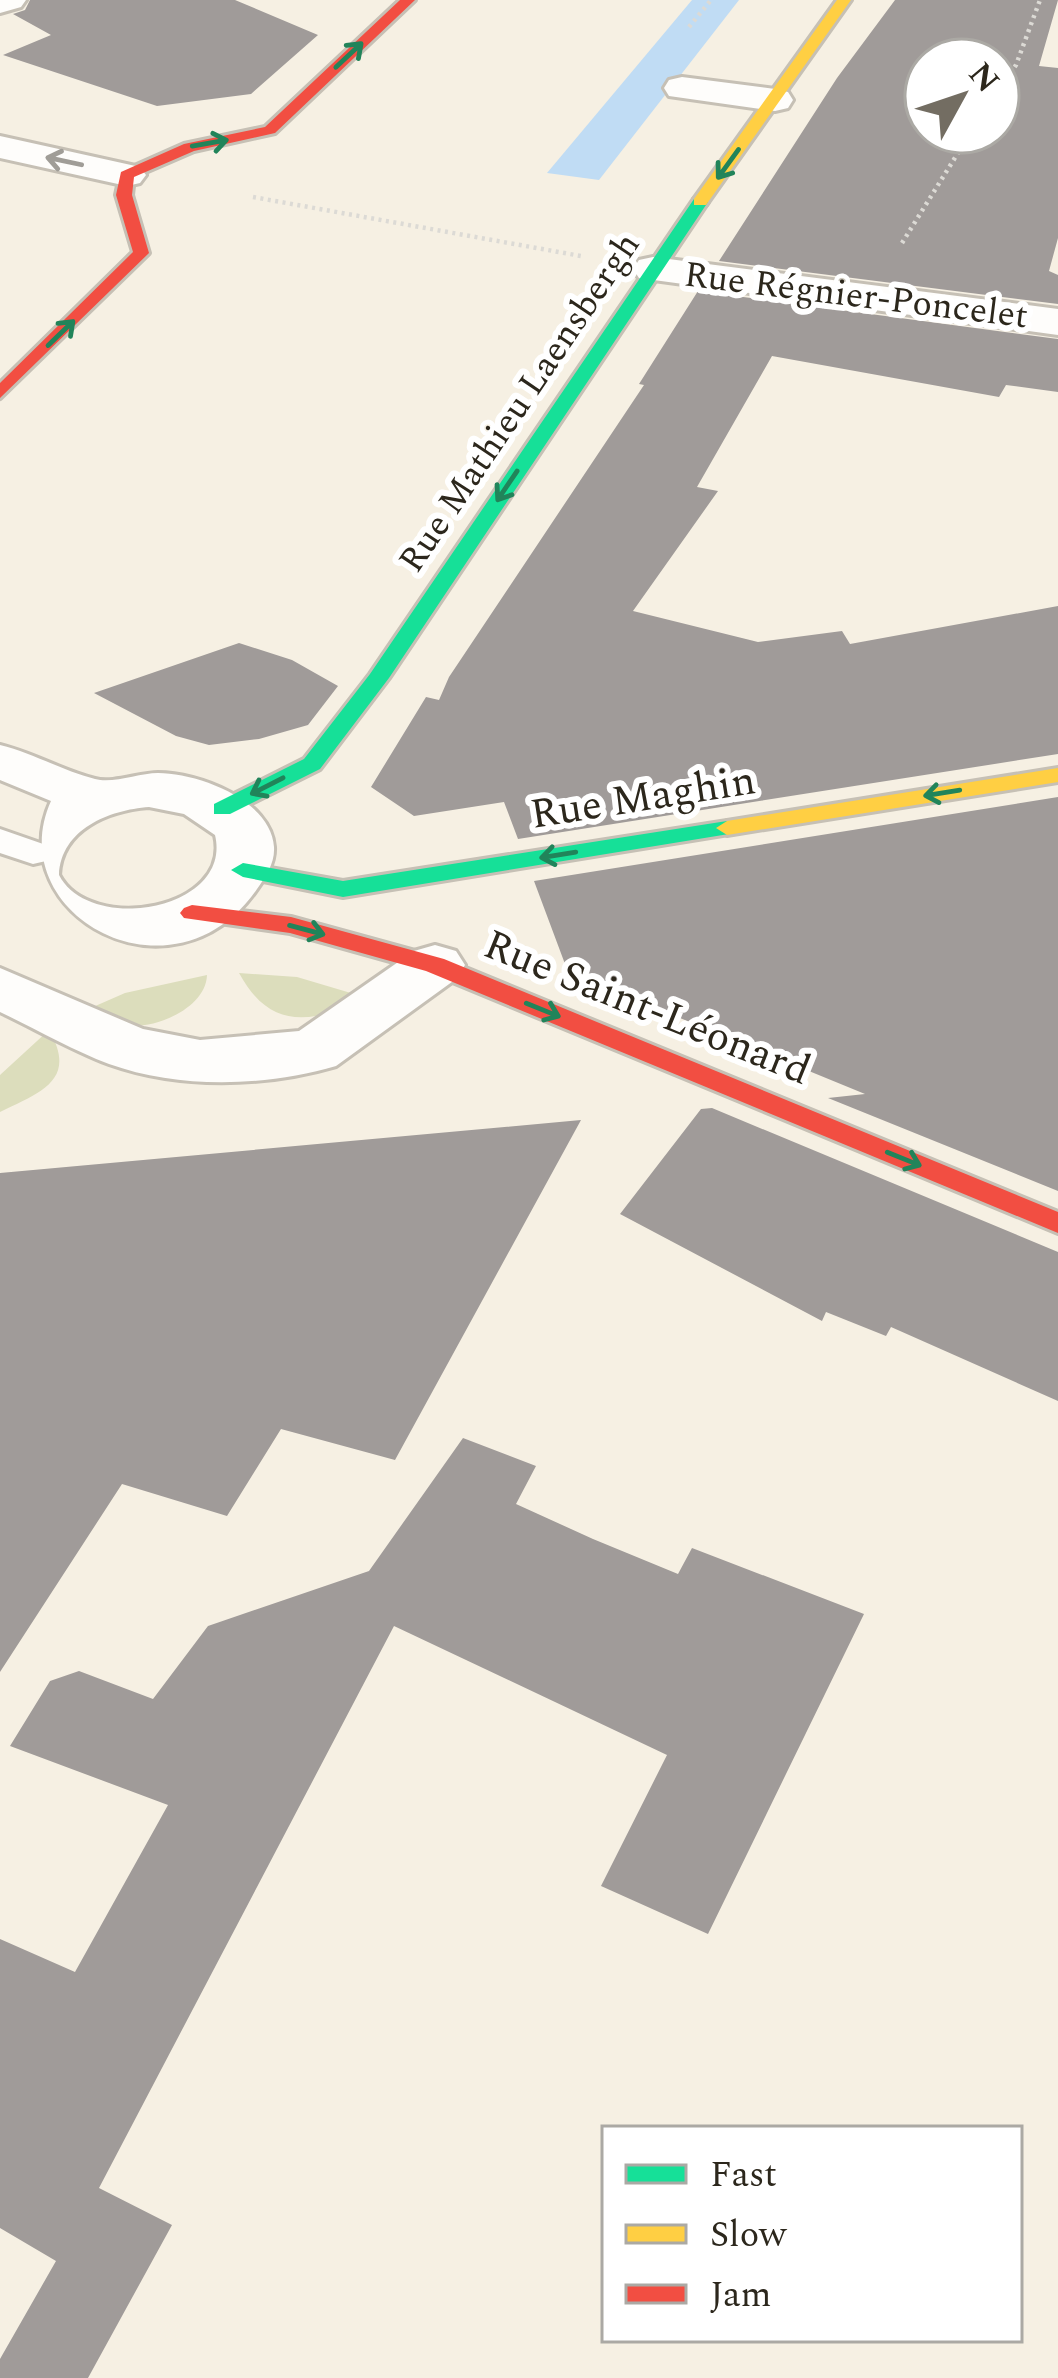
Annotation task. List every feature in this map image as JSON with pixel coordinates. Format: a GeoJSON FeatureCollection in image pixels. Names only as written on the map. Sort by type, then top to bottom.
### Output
{"type":"FeatureCollection","features":[{"type":"Feature","properties":{"kind":"street"},"geometry":{"type":"LineString","coordinates":[[0,3],[10,0]]}},
{"type":"Feature","properties":{"kind":"street"},"geometry":{"type":"LineString","coordinates":[[0,147],[128,175],[189,147],[270,130],[408,0]]}},
{"type":"Feature","properties":{"kind":"street","name":"Rue Mathieu Laensbergh"},"geometry":{"type":"LineString","coordinates":[[222,809],[312,764],[378,677],[653,269],[844,0]]}},
{"type":"Feature","properties":{"kind":"street"},"geometry":{"type":"LineString","coordinates":[[682,88],[775,100]]}},
{"type":"Feature","properties":{"kind":"street"},"geometry":{"type":"LineString","coordinates":[[0,393],[141,253],[141,230],[128,210],[122,188],[128,175]]}},
{"type":"Feature","properties":{"kind":"street","name":"Rue Régnier-Poncelet"},"geometry":{"type":"LineString","coordinates":[[653,269],[1058,322]]}},
{"type":"Feature","properties":{"kind":"street"},"geometry":{"type":"LineString","coordinates":[[0,760],[96,799]]}},
{"type":"Feature","properties":{"kind":"street","name":"Rue Maghin"},"geometry":{"type":"LineString","coordinates":[[243,870],[344,889],[1058,775]]}},
{"type":"Feature","properties":{"kind":"street"},"geometry":{"type":"LineString","coordinates":[[165,790],[222,809],[240,826],[247,848],[243,870],[224,894],[192,914],[128,926],[95,924],[68,915],[34,886],[16,847],[96,799],[165,790]]}},
{"type":"Feature","properties":{"kind":"street","name":"Rue Saint-Léonard"},"geometry":{"type":"LineString","coordinates":[[192,914],[291,925],[435,965],[1058,1223]]}},
{"type":"Feature","properties":{"kind":"street"},"geometry":{"type":"LineString","coordinates":[[0,966],[68,915]]}},
{"type":"Feature","properties":{"kind":"street"},"geometry":{"type":"LineString","coordinates":[[0,988],[129,1048],[200,1061],[314,1051],[435,965]]}},
{"type":"Feature","properties":{"kind":"path"},"geometry":{"type":"LineString","coordinates":[[1022,49],[1040,0]]}},
{"type":"Feature","properties":{"kind":"path"},"geometry":{"type":"LineString","coordinates":[[870,298],[956,156]]}},
{"type":"Feature","properties":{"kind":"path"},"geometry":{"type":"LineString","coordinates":[[128,175],[653,269]]}},
{"type":"Feature","properties":{"kind":"green space"},"geometry":{"type":"Polygon","coordinates":[[[239,973],[297,977],[371,999],[314,1016],[281,1014],[252,993],[239,973]]]}},
{"type":"Feature","properties":{"kind":"green space"},"geometry":{"type":"Polygon","coordinates":[[[207,975],[191,1005],[157,1022],[127,1026],[77,1014],[125,993],[207,975]]]}},
{"type":"Feature","properties":{"kind":"green space"},"geometry":{"type":"Polygon","coordinates":[[[49,1030],[57,1047],[57,1073],[41,1090],[0,1112],[0,1075],[49,1030]]]}},
{"type":"Feature","properties":{"kind":"water"},"geometry":{"type":"Polygon","coordinates":[[[692,0],[739,0],[599,180],[547,173],[692,0]]]}},
{"type":"Feature","properties":{"kind":"building"},"geometry":{"type":"Polygon","coordinates":[[[30,0],[235,0],[318,35],[251,94],[157,106],[3,55],[51,35],[13,14],[25,10],[30,0]]]}},
{"type":"Feature","properties":{"kind":"building"},"geometry":{"type":"Polygon","coordinates":[[[895,0],[1058,0],[1039,66],[1058,68],[1058,238],[1049,271],[1058,275],[1058,304],[719,261],[837,78],[895,0]]]}},
{"type":"Feature","properties":{"kind":"building"},"geometry":{"type":"Polygon","coordinates":[[[698,291],[1058,339],[1058,392],[1006,385],[999,397],[772,356],[697,487],[718,491],[633,611],[758,642],[842,631],[850,644],[1058,606],[1058,754],[518,839],[504,802],[414,816],[371,787],[426,697],[439,700],[449,677],[644,385],[639,384],[698,291]]]}},
{"type":"Feature","properties":{"kind":"building"},"geometry":{"type":"Polygon","coordinates":[[[239,643],[292,660],[338,686],[308,725],[259,739],[209,745],[176,736],[94,693],[239,643]]]}},
{"type":"Feature","properties":{"kind":"building"},"geometry":{"type":"Polygon","coordinates":[[[1058,797],[1058,1191],[828,1098],[865,1094],[568,972],[534,881],[1058,797]]]}},
{"type":"Feature","properties":{"kind":"building"},"geometry":{"type":"Polygon","coordinates":[[[712,1108],[1058,1252],[1058,1401],[891,1327],[886,1336],[826,1312],[822,1321],[620,1214],[701,1109],[712,1108]]]}},
{"type":"Feature","properties":{"kind":"building"},"geometry":{"type":"Polygon","coordinates":[[[581,1120],[395,1460],[281,1429],[227,1516],[122,1484],[0,1672],[0,1173],[581,1120]]]}},
{"type":"Feature","properties":{"kind":"building"},"geometry":{"type":"Polygon","coordinates":[[[463,1438],[536,1466],[516,1504],[593,1539],[678,1574],[692,1548],[864,1614],[708,1934],[601,1886],[667,1755],[394,1626],[99,2188],[172,2225],[88,2378],[0,2378],[0,2359],[56,2261],[0,2228],[0,1939],[75,1972],[168,1805],[10,1746],[50,1681],[79,1671],[153,1699],[208,1626],[369,1571],[463,1438]]]}},
{"type":"Feature","properties":{"kind":"traffic: fast"},"geometry":{"type":"LineString","coordinates":[[222,809],[312,764],[378,678],[700,202]]}},
{"type":"Feature","properties":{"kind":"traffic: fast"},"geometry":{"type":"LineString","coordinates":[[243,870],[343,889],[727,828]]}},
{"type":"Feature","properties":{"kind":"traffic: slow"},"geometry":{"type":"LineString","coordinates":[[700,202],[844,0]]}},
{"type":"Feature","properties":{"kind":"traffic: slow"},"geometry":{"type":"LineString","coordinates":[[727,828],[1058,775]]}},
{"type":"Feature","properties":{"kind":"traffic: jam"},"geometry":{"type":"LineString","coordinates":[[0,393],[141,253],[124,195],[127,175],[189,147],[270,130],[408,0]]}},
{"type":"Feature","properties":{"kind":"traffic: jam"},"geometry":{"type":"LineString","coordinates":[[192,913],[291,925],[435,965],[1058,1223]]}}]}
